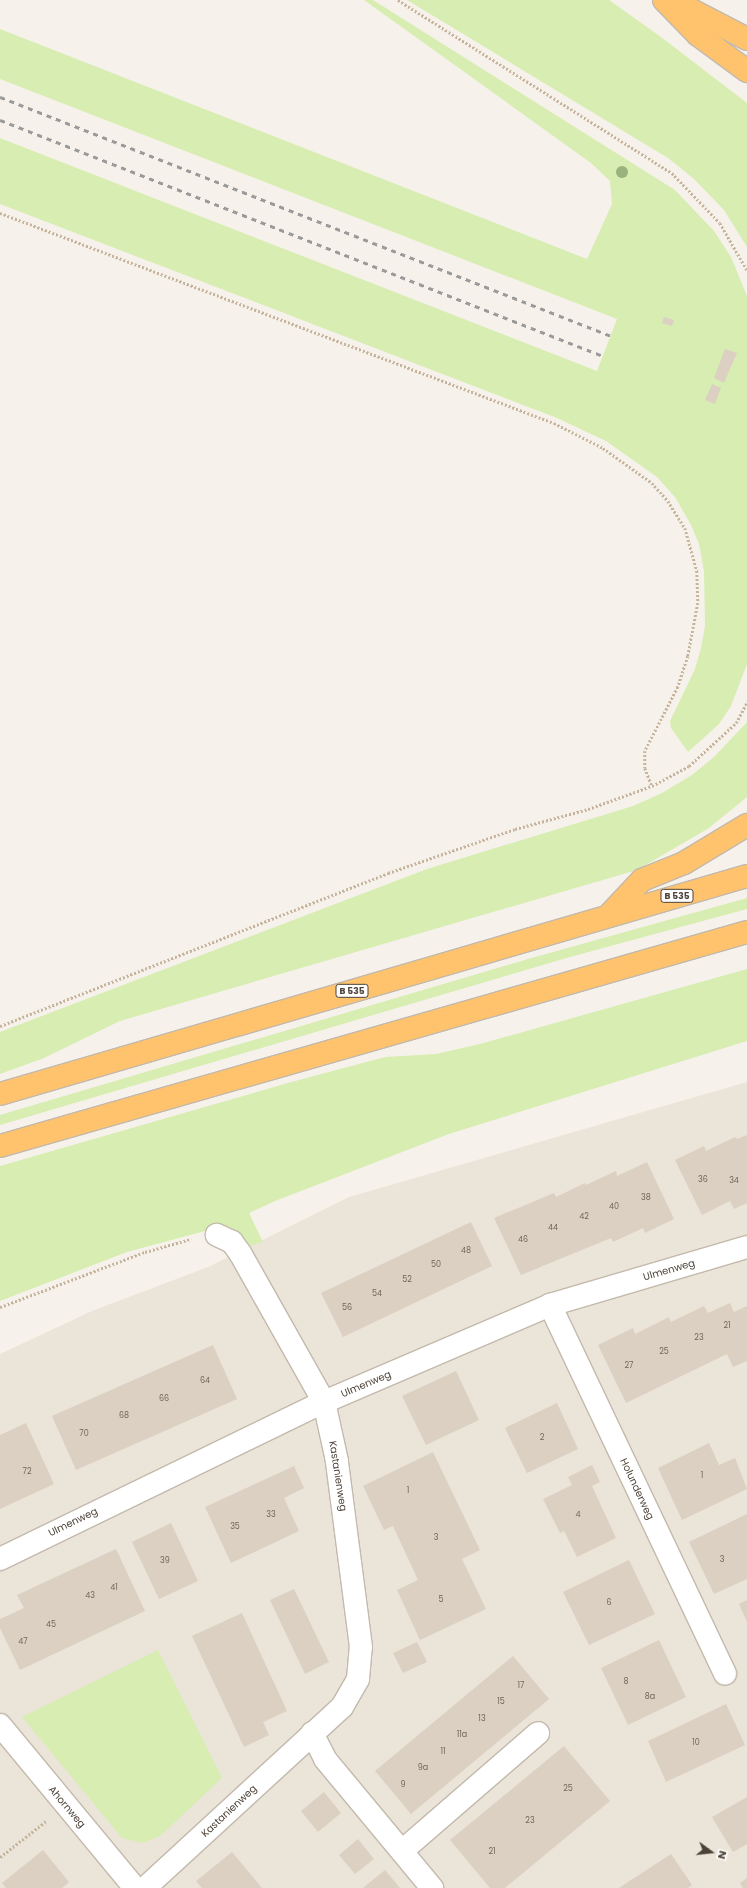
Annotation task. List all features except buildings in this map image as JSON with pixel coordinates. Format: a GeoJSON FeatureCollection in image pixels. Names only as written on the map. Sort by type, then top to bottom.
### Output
{"type":"FeatureCollection","features":[{"type":"Feature","properties":{"kind":"highway"},"geometry":{"type":"LineString","coordinates":[[664,0],[698,35],[747,71]]}},
{"type":"Feature","properties":{"kind":"highway"},"geometry":{"type":"LineString","coordinates":[[673,0],[747,39]]}},
{"type":"Feature","properties":{"kind":"highway"},"geometry":{"type":"LineString","coordinates":[[608,916],[642,880],[684,863],[747,824]]}},
{"type":"Feature","properties":{"kind":"highway","name":"B 535"},"geometry":{"type":"LineString","coordinates":[[0,1094],[747,876]]}},
{"type":"Feature","properties":{"kind":"highway"},"geometry":{"type":"LineString","coordinates":[[0,1146],[747,932]]}},
{"type":"Feature","properties":{"kind":"street","name":"Kastanienweg"},"geometry":{"type":"LineString","coordinates":[[145,1888],[342,1707],[358,1679],[361,1647],[338,1461],[324,1402],[240,1253],[232,1242],[217,1235]]}},
{"type":"Feature","properties":{"kind":"street","name":"Ulmenweg"},"geometry":{"type":"LineString","coordinates":[[0,1559],[324,1402],[550,1305],[747,1247]]}},
{"type":"Feature","properties":{"kind":"street","name":"Holunderweg"},"geometry":{"type":"LineString","coordinates":[[550,1305],[724,1674]]}},
{"type":"Feature","properties":{"kind":"street","name":"Ahornweg"},"geometry":{"type":"LineString","coordinates":[[0,1725],[65,1806],[135,1888]]}},
{"type":"Feature","properties":{"kind":"street"},"geometry":{"type":"LineString","coordinates":[[312,1733],[324,1759],[432,1888]]}},
{"type":"Feature","properties":{"kind":"street"},"geometry":{"type":"LineString","coordinates":[[402,1851],[538,1733]]}},
{"type":"Feature","properties":{"kind":"path"},"geometry":{"type":"LineString","coordinates":[[398,0],[672,173],[720,223],[747,270]]}},
{"type":"Feature","properties":{"kind":"path"},"geometry":{"type":"LineString","coordinates":[[0,213],[554,423],[603,448],[652,483],[668,501],[685,528],[697,571],[698,603],[688,656],[678,687],[645,751],[645,768],[652,786]]}},
{"type":"Feature","properties":{"kind":"path"},"geometry":{"type":"LineString","coordinates":[[0,1026],[388,873],[515,829],[652,786],[689,766],[736,723],[747,702]]}},
{"type":"Feature","properties":{"kind":"path"},"geometry":{"type":"LineString","coordinates":[[0,1308],[145,1252],[199,1237],[217,1235]]}},
{"type":"Feature","properties":{"kind":"path"},"geometry":{"type":"LineString","coordinates":[[0,1857],[65,1806]]}},
{"type":"Feature","properties":{"kind":"shaded area"},"geometry":{"type":"Polygon","coordinates":[[[747,1082],[747,1888],[0,1888],[0,1354],[92,1311],[208,1267],[349,1197],[747,1082]]]}},
{"type":"Feature","properties":{"kind":"green space"},"geometry":{"type":"Polygon","coordinates":[[[364,0],[373,0],[675,190],[714,231],[731,257],[747,296],[747,664],[731,706],[719,724],[688,752],[671,728],[670,721],[695,669],[701,648],[705,626],[704,571],[699,544],[691,525],[675,497],[657,477],[606,441],[557,418],[0,204],[0,138],[597,371],[617,319],[0,79],[0,29],[587,259],[612,204],[610,181],[591,163],[364,0]]]}},
{"type":"Feature","properties":{"kind":"green space"},"geometry":{"type":"Polygon","coordinates":[[[407,0],[609,0],[661,37],[747,103],[747,247],[724,210],[694,179],[668,158],[407,0]]]}},
{"type":"Feature","properties":{"kind":"green space"},"geometry":{"type":"Polygon","coordinates":[[[747,722],[747,797],[709,828],[637,870],[120,1021],[44,1058],[0,1074],[0,1032],[427,869],[633,806],[662,793],[692,775],[714,757],[747,722]]]}},
{"type":"Feature","properties":{"kind":"green space"},"geometry":{"type":"Polygon","coordinates":[[[747,898],[747,909],[570,957],[0,1125],[0,1115],[528,959],[747,898]]]}},
{"type":"Feature","properties":{"kind":"green space"},"geometry":{"type":"Polygon","coordinates":[[[747,969],[747,1041],[449,1134],[275,1201],[249,1213],[263,1242],[243,1248],[215,1231],[205,1231],[127,1252],[0,1301],[0,1166],[295,1081],[385,1057],[436,1054],[480,1044],[747,969]]]}},
{"type":"Feature","properties":{"kind":"green space"},"geometry":{"type":"Polygon","coordinates":[[[158,1650],[222,1778],[160,1836],[143,1843],[122,1838],[22,1717],[158,1650]]]}},
{"type":"Feature","properties":{"kind":"railway"},"geometry":{"type":"LineString","coordinates":[[0,97],[611,336]]}},
{"type":"Feature","properties":{"kind":"railway"},"geometry":{"type":"LineString","coordinates":[[0,120],[603,356]]}}]}
